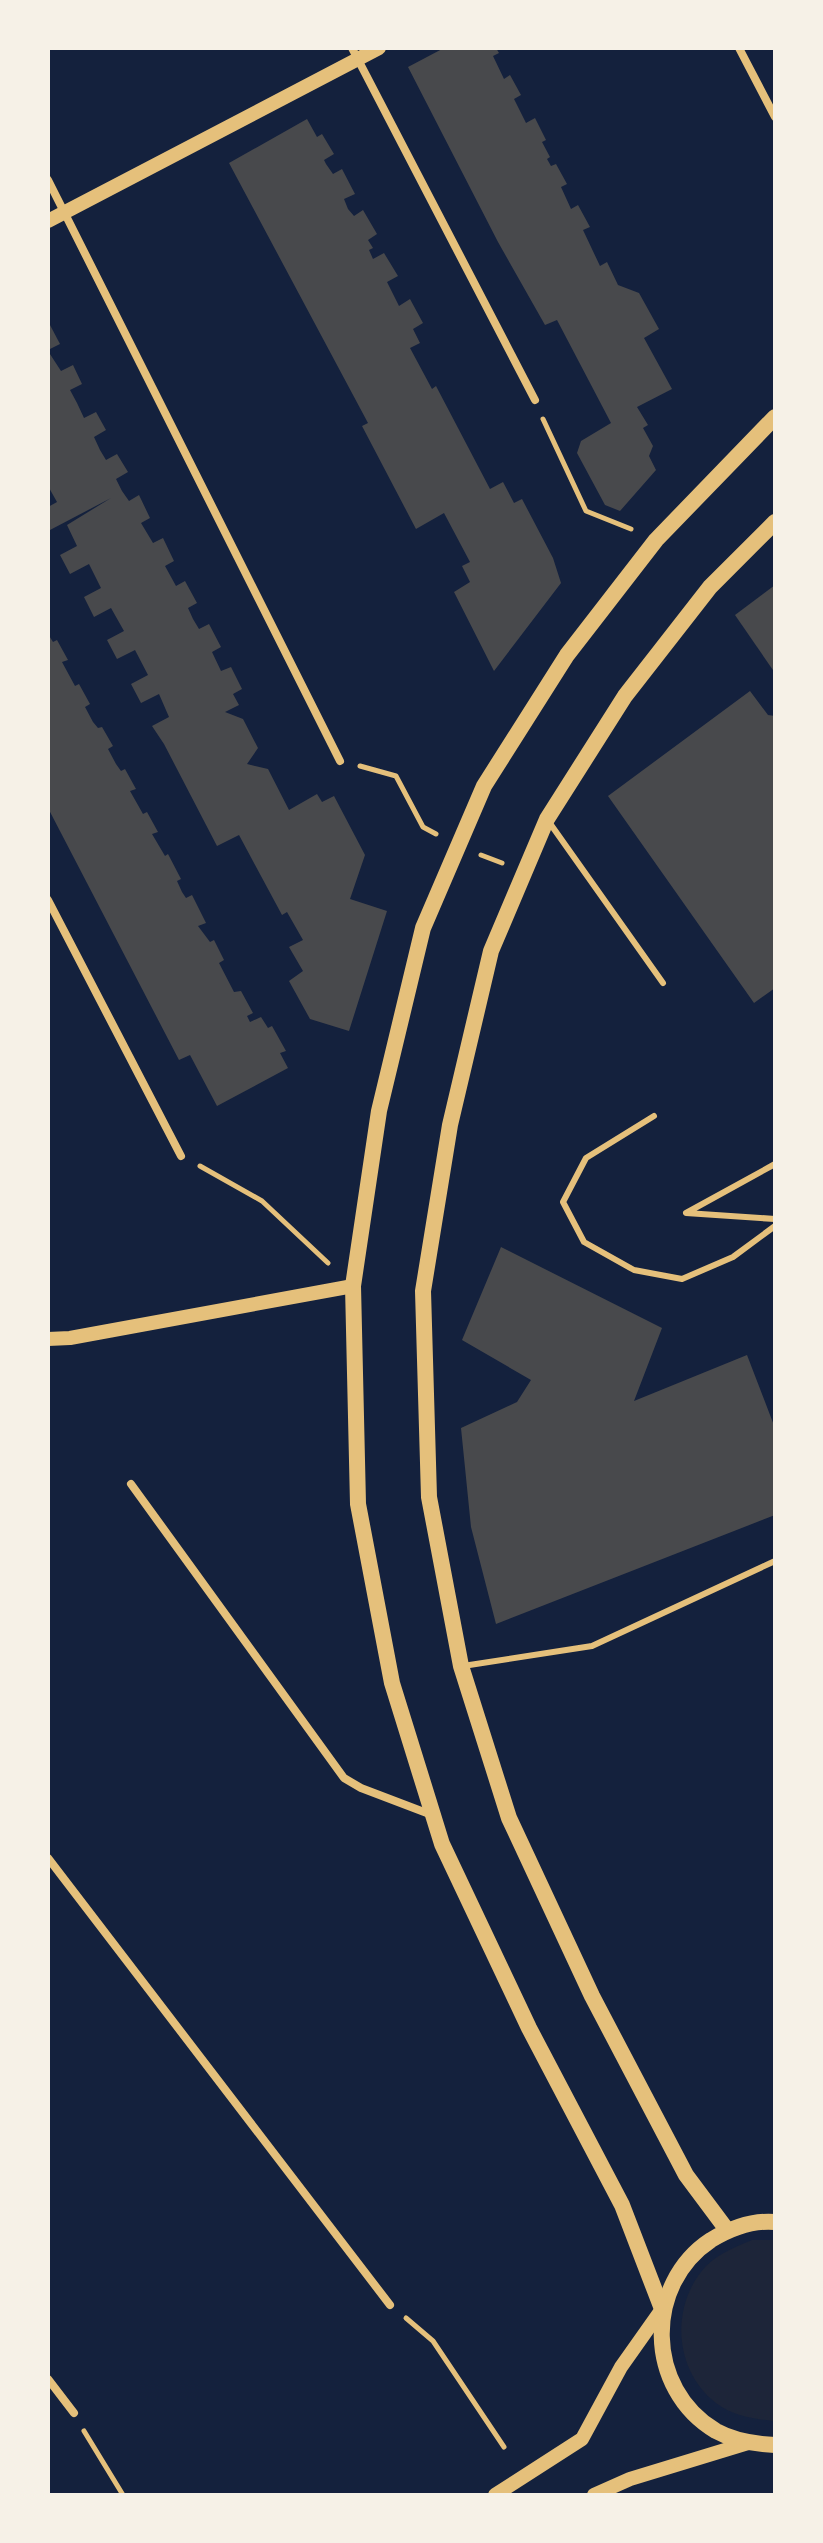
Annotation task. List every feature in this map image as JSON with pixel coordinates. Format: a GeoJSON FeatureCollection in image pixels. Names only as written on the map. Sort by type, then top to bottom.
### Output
{"type":"FeatureCollection","features":[{"type":"Feature","properties":{"kind":"main road"},"geometry":{"type":"LineString","coordinates":[[662,2309],[622,2205],[529,2028],[442,1844],[392,1683],[358,1504],[353,1286],[379,1111],[423,928],[484,786],[567,655],[656,540],[775,417]]}},
{"type":"Feature","properties":{"kind":"main road"},"geometry":{"type":"LineString","coordinates":[[727,2230],[686,2175],[592,1996],[509,1818],[461,1666],[429,1497],[423,1291],[450,1125],[491,951],[547,819],[625,696],[710,587],[775,522]]}},
{"type":"Feature","properties":{"kind":"main road"},"geometry":{"type":"LineString","coordinates":[[775,2222],[761,2221],[727,2230],[697,2249],[675,2276],[662,2309],[661,2345],[669,2379],[689,2408],[716,2430],[748,2443],[775,2445]]}},
{"type":"Feature","properties":{"kind":"street"},"geometry":{"type":"LineString","coordinates":[[48,221],[355,54],[379,48]]}},
{"type":"Feature","properties":{"kind":"street"},"geometry":{"type":"LineString","coordinates":[[739,48],[775,117]]}},
{"type":"Feature","properties":{"kind":"street"},"geometry":{"type":"LineString","coordinates":[[355,54],[535,400]]}},
{"type":"Feature","properties":{"kind":"street"},"geometry":{"type":"LineString","coordinates":[[48,180],[340,761]]}},
{"type":"Feature","properties":{"kind":"street"},"geometry":{"type":"LineString","coordinates":[[48,900],[181,1156]]}},
{"type":"Feature","properties":{"kind":"street"},"geometry":{"type":"LineString","coordinates":[[48,1339],[70,1338],[353,1286]]}},
{"type":"Feature","properties":{"kind":"street"},"geometry":{"type":"LineString","coordinates":[[48,1347],[70,1338]]}},
{"type":"Feature","properties":{"kind":"street"},"geometry":{"type":"LineString","coordinates":[[131,1484],[344,1778],[361,1788],[432,1815]]}},
{"type":"Feature","properties":{"kind":"street"},"geometry":{"type":"LineString","coordinates":[[48,1858],[390,2305]]}},
{"type":"Feature","properties":{"kind":"street"},"geometry":{"type":"LineString","coordinates":[[495,2495],[582,2439],[621,2367],[662,2309]]}},
{"type":"Feature","properties":{"kind":"street"},"geometry":{"type":"LineString","coordinates":[[48,2379],[74,2413]]}},
{"type":"Feature","properties":{"kind":"street"},"geometry":{"type":"LineString","coordinates":[[594,2495],[630,2479],[748,2443]]}},
{"type":"Feature","properties":{"kind":"lane"},"geometry":{"type":"LineString","coordinates":[[547,819],[663,983]]}},
{"type":"Feature","properties":{"kind":"lane"},"geometry":{"type":"LineString","coordinates":[[654,1116],[586,1158],[563,1202],[584,1242],[634,1270],[682,1279],[733,1257],[775,1226]]}},
{"type":"Feature","properties":{"kind":"lane"},"geometry":{"type":"LineString","coordinates":[[775,1164],[686,1213],[775,1219]]}},
{"type":"Feature","properties":{"kind":"lane"},"geometry":{"type":"LineString","coordinates":[[461,1666],[592,1646],[775,1561]]}},
{"type":"Feature","properties":{"kind":"path"},"geometry":{"type":"LineString","coordinates":[[535,400],[586,511],[656,540]]}},
{"type":"Feature","properties":{"kind":"path"},"geometry":{"type":"LineString","coordinates":[[340,761],[396,776],[423,827],[458,846],[525,872]]}},
{"type":"Feature","properties":{"kind":"path"},"geometry":{"type":"LineString","coordinates":[[181,1156],[262,1201],[353,1286]]}},
{"type":"Feature","properties":{"kind":"path"},"geometry":{"type":"LineString","coordinates":[[390,2305],[433,2341],[504,2447]]}},
{"type":"Feature","properties":{"kind":"path"},"geometry":{"type":"LineString","coordinates":[[74,2413],[123,2495]]}},
{"type":"Feature","properties":{"kind":"shaded area"},"geometry":{"type":"Polygon","coordinates":[[[752,2240],[775,2240],[774,2421],[737,2414],[716,2403],[692,2375],[682,2341],[685,2305],[701,2272],[718,2257],[752,2240]]]}},
{"type":"Feature","properties":{"kind":"building"},"geometry":{"type":"Polygon","coordinates":[[[444,48],[496,48],[499,53],[493,56],[504,79],[510,75],[521,95],[514,99],[526,123],[535,118],[546,140],[542,142],[550,157],[547,159],[551,166],[556,164],[567,184],[561,187],[571,209],[578,205],[590,227],[583,230],[600,266],[607,262],[618,285],[639,293],[659,329],[644,338],[672,389],[637,407],[648,425],[643,428],[653,446],[649,456],[656,470],[620,511],[605,505],[577,453],[581,441],[611,423],[557,320],[545,325],[498,242],[408,67],[444,48]]]}},
{"type":"Feature","properties":{"kind":"building"},"geometry":{"type":"Polygon","coordinates":[[[307,119],[317,137],[322,134],[334,154],[324,160],[326,164],[333,174],[342,169],[355,194],[344,199],[348,209],[354,216],[363,210],[377,234],[368,240],[373,248],[369,250],[373,259],[384,253],[398,276],[387,282],[399,306],[410,299],[423,323],[413,329],[420,343],[410,348],[432,389],[436,386],[490,489],[503,482],[514,503],[522,499],[553,558],[561,583],[494,671],[454,592],[470,582],[462,566],[470,562],[444,513],[416,529],[362,426],[368,423],[229,163],[307,119]]]}},
{"type":"Feature","properties":{"kind":"building"},"geometry":{"type":"Polygon","coordinates":[[[48,326],[60,344],[48,350],[48,326]]]}},
{"type":"Feature","properties":{"kind":"building"},"geometry":{"type":"Polygon","coordinates":[[[48,351],[61,371],[73,365],[82,384],[70,390],[84,418],[96,412],[106,430],[94,437],[100,450],[106,460],[117,454],[128,472],[116,479],[122,491],[129,501],[139,495],[150,518],[141,523],[153,543],[163,538],[174,561],[165,566],[176,586],[185,581],[197,603],[188,608],[193,619],[199,629],[209,624],[221,647],[212,652],[221,671],[231,667],[242,689],[233,694],[239,705],[225,712],[243,719],[258,748],[247,764],[268,769],[289,810],[317,794],[322,802],[334,796],[365,855],[350,899],[387,911],[349,1031],[310,1019],[289,981],[303,971],[289,947],[303,940],[287,912],[282,915],[239,835],[217,846],[152,726],[169,717],[159,694],[141,703],[131,684],[148,675],[135,650],[117,659],[107,640],[124,631],[111,608],[94,617],[84,597],[101,588],[89,564],[70,574],[60,555],[77,546],[67,525],[111,498],[50,530],[48,527],[48,507],[57,502],[48,486],[48,351]]]}},
{"type":"Feature","properties":{"kind":"building"},"geometry":{"type":"Polygon","coordinates":[[[775,585],[775,673],[735,615],[775,585]]]}},
{"type":"Feature","properties":{"kind":"building"},"geometry":{"type":"Polygon","coordinates":[[[48,634],[53,642],[57,640],[68,660],[62,662],[75,686],[79,684],[90,704],[85,707],[93,722],[98,728],[102,727],[113,746],[108,749],[116,764],[121,771],[125,769],[136,789],[130,791],[158,832],[152,834],[165,856],[168,854],[181,879],[177,881],[182,892],[186,898],[192,895],[206,923],[198,926],[210,942],[214,940],[224,960],[219,963],[234,992],[241,991],[253,1013],[247,1016],[250,1022],[261,1017],[268,1028],[272,1026],[286,1051],[280,1053],[288,1068],[217,1106],[190,1055],[179,1060],[48,808],[48,634]]]}},
{"type":"Feature","properties":{"kind":"building"},"geometry":{"type":"Polygon","coordinates":[[[750,691],[768,715],[775,716],[775,988],[754,1003],[608,796],[750,691]]]}},
{"type":"Feature","properties":{"kind":"building"},"geometry":{"type":"Polygon","coordinates":[[[501,1247],[662,1328],[634,1401],[747,1355],[775,1428],[775,1515],[496,1624],[471,1527],[461,1428],[517,1402],[531,1380],[462,1340],[501,1247]]]}}]}
